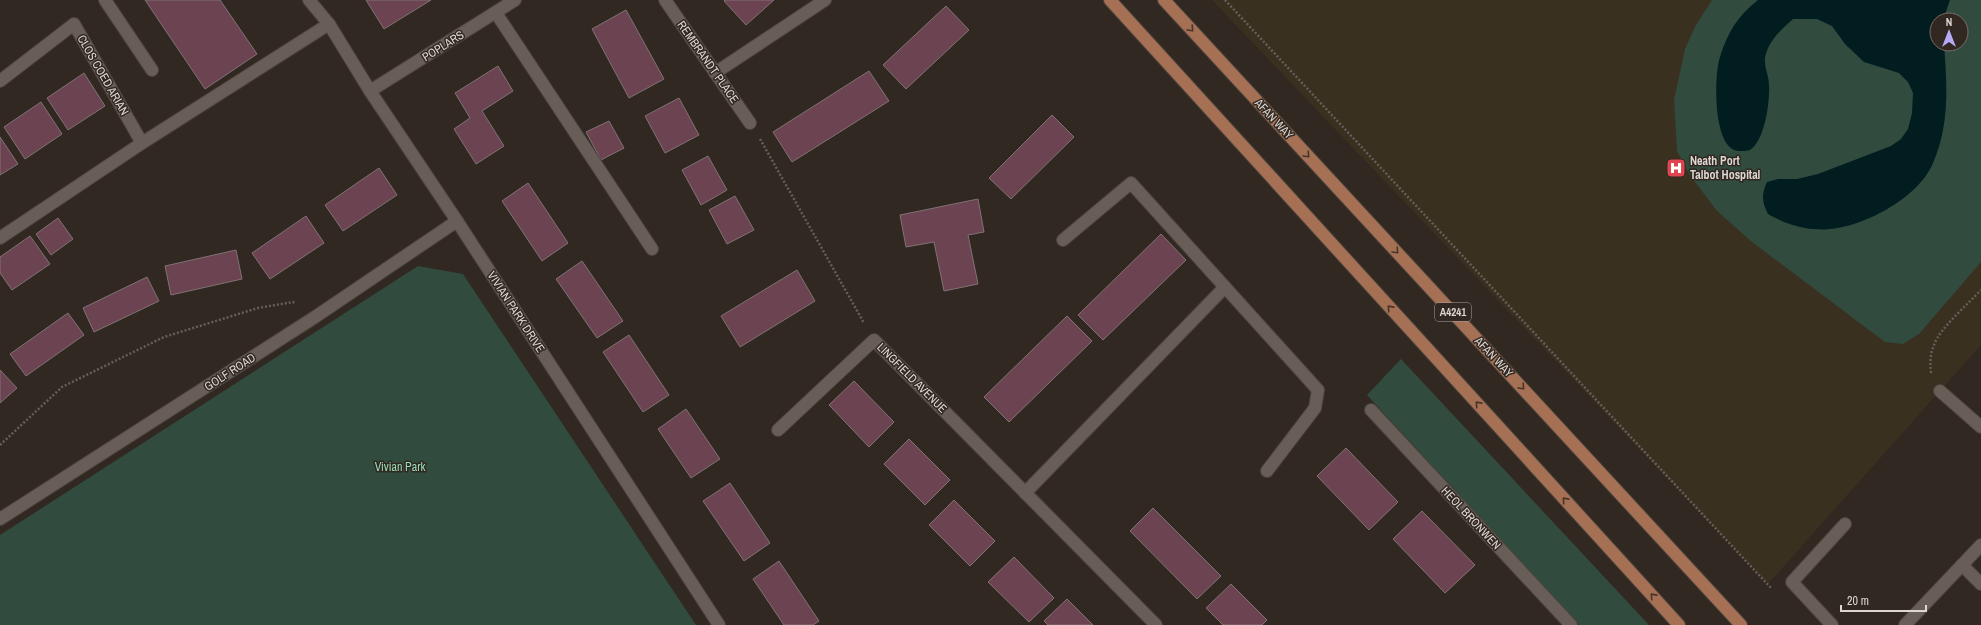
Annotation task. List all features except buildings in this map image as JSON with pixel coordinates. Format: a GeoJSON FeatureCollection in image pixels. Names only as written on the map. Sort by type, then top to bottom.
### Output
{"type":"FeatureCollection","features":[{"type":"Feature","properties":{"kind":"main road"},"geometry":{"type":"LineString","coordinates":[[1110,0],[1679,625]]}},
{"type":"Feature","properties":{"kind":"main road","name":"AFAN WAY"},"geometry":{"type":"LineString","coordinates":[[1164,0],[1741,625]]}},
{"type":"Feature","properties":{"kind":"street"},"geometry":{"type":"LineString","coordinates":[[105,0],[152,70]]}},
{"type":"Feature","properties":{"kind":"street","name":"VIVIAN PARK DRIVE"},"geometry":{"type":"LineString","coordinates":[[309,0],[329,24],[370,91],[457,221],[719,625]]}},
{"type":"Feature","properties":{"kind":"street","name":"POPLARS"},"geometry":{"type":"LineString","coordinates":[[370,91],[515,0]]}},
{"type":"Feature","properties":{"kind":"street","name":"REMBRANDT PLACE"},"geometry":{"type":"LineString","coordinates":[[665,0],[750,123]]}},
{"type":"Feature","properties":{"kind":"street"},"geometry":{"type":"LineString","coordinates":[[716,73],[824,0]]}},
{"type":"Feature","properties":{"kind":"street"},"geometry":{"type":"LineString","coordinates":[[496,13],[652,249]]}},
{"type":"Feature","properties":{"kind":"street","name":"CLOS COED ARIAN"},"geometry":{"type":"LineString","coordinates":[[0,80],[74,24],[142,143]]}},
{"type":"Feature","properties":{"kind":"street"},"geometry":{"type":"LineString","coordinates":[[0,238],[142,143],[329,24]]}},
{"type":"Feature","properties":{"kind":"street"},"geometry":{"type":"LineString","coordinates":[[1063,240],[1131,183],[1318,390],[1315,408],[1267,471]]}},
{"type":"Feature","properties":{"kind":"street","name":"GOLF ROAD"},"geometry":{"type":"LineString","coordinates":[[0,519],[315,317],[457,221]]}},
{"type":"Feature","properties":{"kind":"street"},"geometry":{"type":"LineString","coordinates":[[1025,493],[1225,287]]}},
{"type":"Feature","properties":{"kind":"street","name":"LINGFIELD AVENUE"},"geometry":{"type":"LineString","coordinates":[[778,430],[874,340],[1156,625]]}},
{"type":"Feature","properties":{"kind":"street"},"geometry":{"type":"LineString","coordinates":[[1940,391],[1981,427]]}},
{"type":"Feature","properties":{"kind":"street","name":"HEOL BRONWEN"},"geometry":{"type":"LineString","coordinates":[[1371,410],[1571,625]]}},
{"type":"Feature","properties":{"kind":"street"},"geometry":{"type":"LineString","coordinates":[[1832,625],[1792,582],[1845,524]]}},
{"type":"Feature","properties":{"kind":"street"},"geometry":{"type":"LineString","coordinates":[[1905,625],[1981,545]]}},
{"type":"Feature","properties":{"kind":"street"},"geometry":{"type":"LineString","coordinates":[[1962,565],[1981,584]]}},
{"type":"Feature","properties":{"kind":"path"},"geometry":{"type":"LineString","coordinates":[[1224,0],[1773,590]]}},
{"type":"Feature","properties":{"kind":"path"},"geometry":{"type":"LineString","coordinates":[[750,123],[874,340]]}},
{"type":"Feature","properties":{"kind":"path"},"geometry":{"type":"LineString","coordinates":[[1940,391],[1931,373],[1930,359],[1934,343],[1942,331],[1981,290]]}},
{"type":"Feature","properties":{"kind":"path"},"geometry":{"type":"LineString","coordinates":[[0,445],[62,387],[164,337],[258,308],[293,302],[315,317]]}},
{"type":"Feature","properties":{"kind":"shaded area","name":"Neath Port Talbot Hospital"},"geometry":{"type":"Polygon","coordinates":[[[1212,0],[1981,0],[1981,345],[1768,584],[1212,0]]]}},
{"type":"Feature","properties":{"kind":"green space"},"geometry":{"type":"Polygon","coordinates":[[[1712,0],[1981,0],[1981,262],[1919,334],[1903,344],[1885,342],[1752,242],[1717,211],[1689,174],[1677,151],[1674,100],[1685,49],[1696,25],[1712,0]]]}},
{"type":"Feature","properties":{"kind":"green space","name":"Vivian Park"},"geometry":{"type":"Polygon","coordinates":[[[418,266],[463,274],[696,625],[0,625],[0,535],[418,266]]]}},
{"type":"Feature","properties":{"kind":"green space"},"geometry":{"type":"Polygon","coordinates":[[[1401,359],[1649,625],[1579,625],[1367,395],[1401,359]]]}},
{"type":"Feature","properties":{"kind":"water"},"geometry":{"type":"Polygon","coordinates":[[[1758,0],[1950,0],[1946,12],[1929,12],[1929,52],[1945,52],[1946,74],[1945,119],[1933,163],[1925,177],[1914,190],[1882,212],[1865,220],[1847,226],[1830,229],[1814,229],[1796,226],[1768,214],[1764,206],[1763,198],[1767,182],[1778,179],[1797,179],[1818,174],[1891,146],[1901,139],[1908,129],[1912,113],[1913,93],[1908,82],[1899,73],[1864,62],[1845,44],[1832,26],[1817,19],[1793,19],[1772,41],[1765,58],[1769,82],[1769,101],[1763,130],[1755,145],[1750,150],[1739,151],[1730,147],[1724,138],[1717,110],[1716,94],[1718,66],[1723,48],[1730,32],[1751,6],[1758,0]]]}},
{"type":"Feature","properties":{"kind":"place","name":"Neath Port Talbot Hospital"},"geometry":{"type":"Point","coordinates":[1676,168]}}]}
